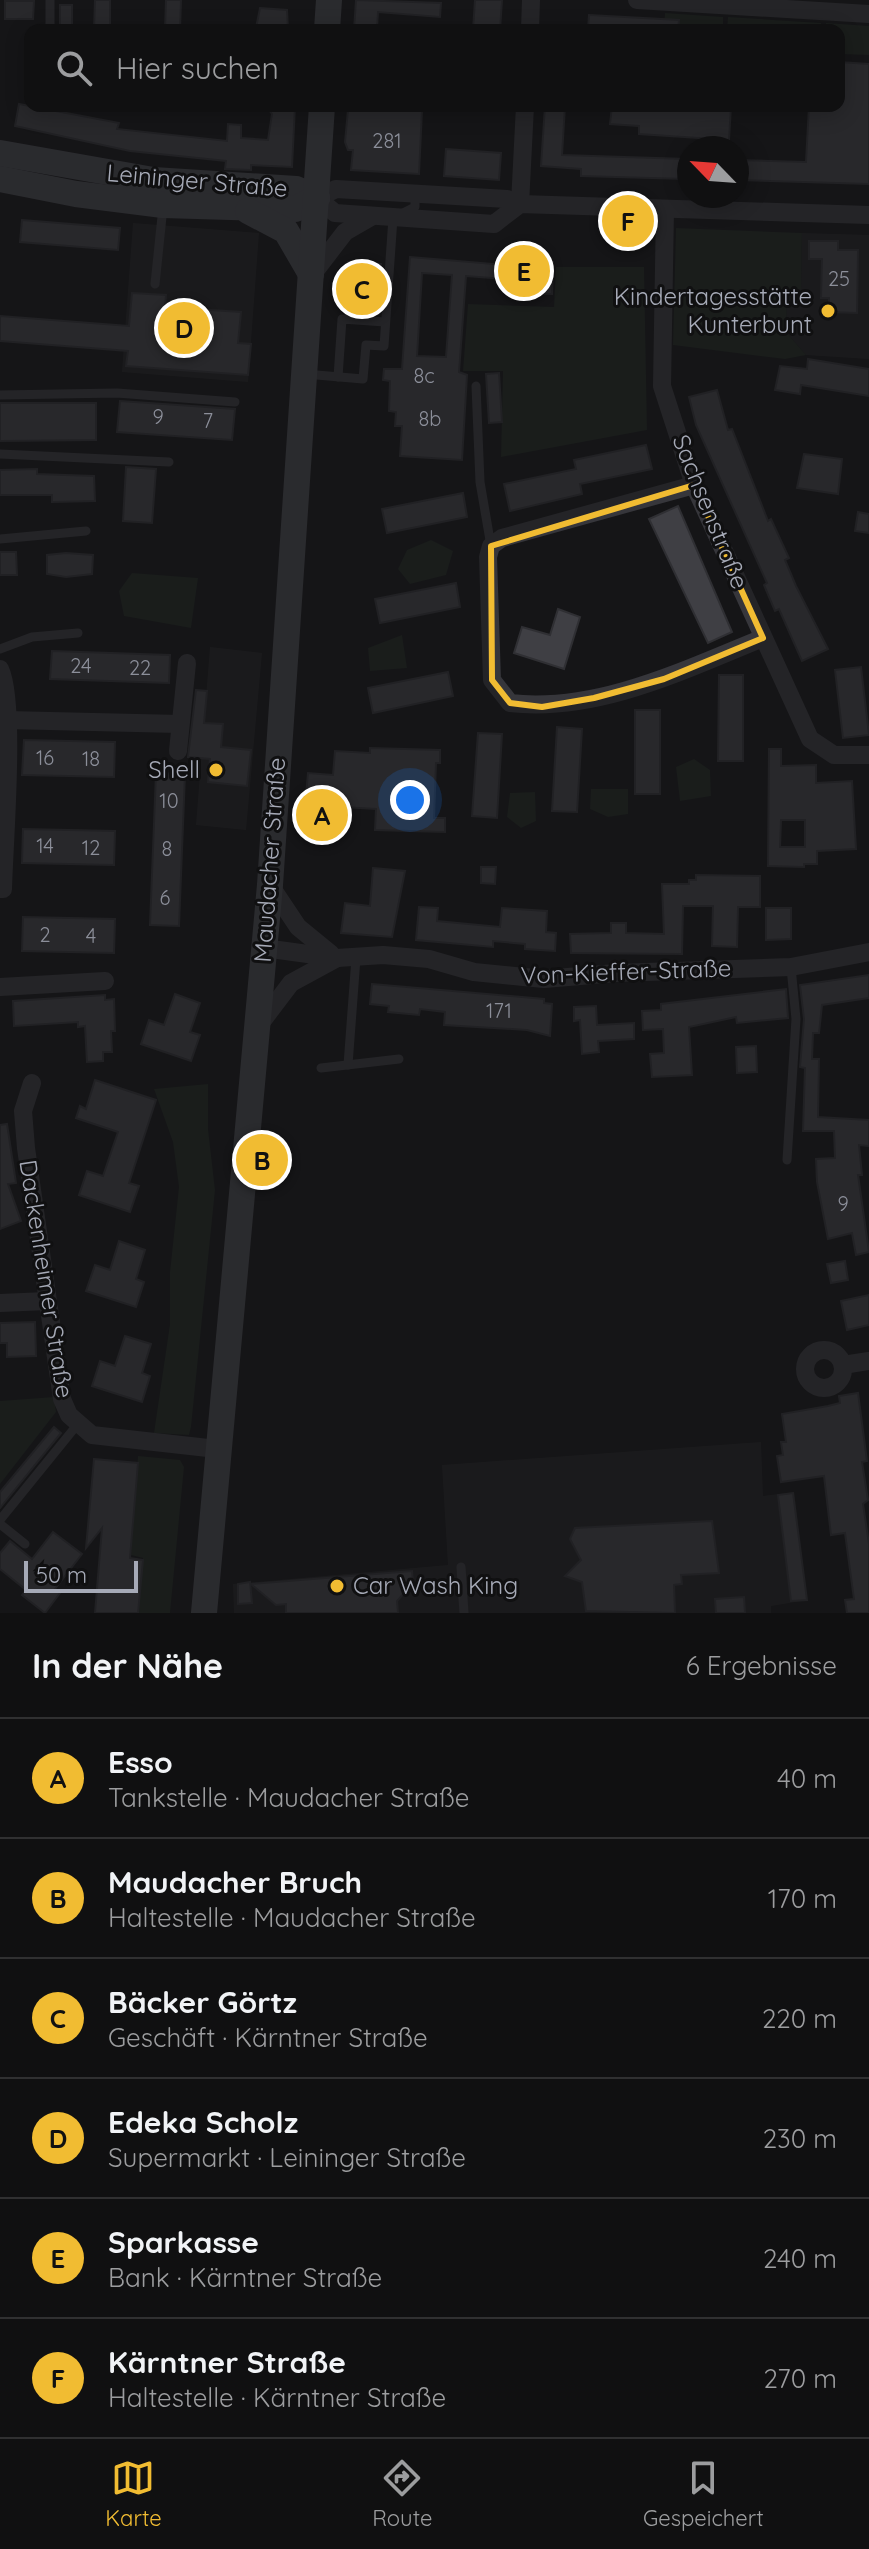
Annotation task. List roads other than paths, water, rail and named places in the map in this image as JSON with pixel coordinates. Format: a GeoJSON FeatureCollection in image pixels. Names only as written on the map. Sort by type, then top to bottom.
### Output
{"type":"FeatureCollection","features":[{"type":"Feature","properties":{"kind":"street"},"geometry":{"type":"LineString","coordinates":[[327,24],[329,0]]}},
{"type":"Feature","properties":{"kind":"street"},"geometry":{"type":"LineString","coordinates":[[530,24],[531,0]]}},
{"type":"Feature","properties":{"kind":"street"},"geometry":{"type":"LineString","coordinates":[[637,0],[869,14]]}},
{"type":"Feature","properties":{"kind":"street","name":"Maudacher Straße"},"geometry":{"type":"LineString","coordinates":[[204,1613],[270,885],[322,112]]}},
{"type":"Feature","properties":{"kind":"street"},"geometry":{"type":"LineString","coordinates":[[525,112],[520,204],[494,224],[335,213],[317,198],[336,189],[507,199],[520,204],[869,215]]}},
{"type":"Feature","properties":{"kind":"street","name":"Leininger Straße"},"geometry":{"type":"LineString","coordinates":[[0,153],[72,181],[163,205],[295,209],[317,198]]}},
{"type":"Feature","properties":{"kind":"street","name":"Leininger Straße"},"geometry":{"type":"LineString","coordinates":[[0,179],[153,180],[296,189],[317,198]]}},
{"type":"Feature","properties":{"kind":"street","name":"Leininger Straße"},"geometry":{"type":"LineString","coordinates":[[241,208],[286,231],[312,275]]}},
{"type":"Feature","properties":{"kind":"street","name":"Sachsenstraße"},"geometry":{"type":"LineString","coordinates":[[665,209],[662,386],[694,485],[810,739],[834,755],[869,755]]}},
{"type":"Feature","properties":{"kind":"street"},"geometry":{"type":"LineString","coordinates":[[312,275],[345,232],[371,217]]}},
{"type":"Feature","properties":{"kind":"street"},"geometry":{"type":"LineString","coordinates":[[694,485],[502,538],[491,546],[488,557],[492,680],[499,693],[510,703],[542,707],[594,698],[664,679],[763,638]]}},
{"type":"Feature","properties":{"kind":"street"},"geometry":{"type":"LineString","coordinates":[[178,751],[187,663]]}},
{"type":"Feature","properties":{"kind":"street"},"geometry":{"type":"LineString","coordinates":[[0,669],[4,678],[6,720],[2,889]]}},
{"type":"Feature","properties":{"kind":"street"},"geometry":{"type":"LineString","coordinates":[[6,720],[180,724]]}},
{"type":"Feature","properties":{"kind":"street"},"geometry":{"type":"LineString","coordinates":[[270,885],[312,942],[347,958]]}},
{"type":"Feature","properties":{"kind":"street","name":"Von-Kieffer-Straße"},"geometry":{"type":"LineString","coordinates":[[264,948],[347,958],[383,955],[429,959],[474,972],[544,979],[616,973],[791,967],[869,952]]}},
{"type":"Feature","properties":{"kind":"street","name":"Von-Kieffer-Straße"},"geometry":{"type":"LineString","coordinates":[[256,1029],[291,983],[347,958]]}},
{"type":"Feature","properties":{"kind":"street"},"geometry":{"type":"LineString","coordinates":[[0,987],[105,981]]}},
{"type":"Feature","properties":{"kind":"street","name":"Dackenheimer Straße"},"geometry":{"type":"LineString","coordinates":[[32,1083],[23,1111],[62,1399],[77,1425],[92,1435],[120,1441],[217,1449]]}},
{"type":"Feature","properties":{"kind":"street"},"geometry":{"type":"LineString","coordinates":[[0,1303],[47,1301]]}},
{"type":"Feature","properties":{"kind":"street"},"geometry":{"type":"LineString","coordinates":[[843,1365],[869,1361]]}},
{"type":"Feature","properties":{"kind":"street"},"geometry":{"type":"LineString","coordinates":[[206,1583],[217,1613]]}},
{"type":"Feature","properties":{"kind":"lane"},"geometry":{"type":"LineString","coordinates":[[50,0],[50,24]]}},
{"type":"Feature","properties":{"kind":"lane"},"geometry":{"type":"LineString","coordinates":[[153,180],[162,188],[163,205],[155,284]]}},
{"type":"Feature","properties":{"kind":"lane"},"geometry":{"type":"LineString","coordinates":[[305,374],[363,379],[366,345],[384,346],[393,218],[415,207],[415,194]]}},
{"type":"Feature","properties":{"kind":"lane"},"geometry":{"type":"LineString","coordinates":[[338,377],[342,319],[385,322]]}},
{"type":"Feature","properties":{"kind":"lane"},"geometry":{"type":"LineString","coordinates":[[476,386],[480,482],[491,546]]}},
{"type":"Feature","properties":{"kind":"lane"},"geometry":{"type":"LineString","coordinates":[[0,395],[117,393],[235,402]]}},
{"type":"Feature","properties":{"kind":"lane"},"geometry":{"type":"LineString","coordinates":[[0,454],[169,462]]}},
{"type":"Feature","properties":{"kind":"lane"},"geometry":{"type":"LineString","coordinates":[[0,539],[86,531]]}},
{"type":"Feature","properties":{"kind":"lane"},"geometry":{"type":"LineString","coordinates":[[0,649],[32,637],[78,633]]}},
{"type":"Feature","properties":{"kind":"lane"},"geometry":{"type":"LineString","coordinates":[[347,958],[348,1065]]}},
{"type":"Feature","properties":{"kind":"lane"},"geometry":{"type":"LineString","coordinates":[[787,1160],[796,1019],[791,967]]}},
{"type":"Feature","properties":{"kind":"lane"},"geometry":{"type":"LineString","coordinates":[[321,1068],[399,1059]]}},
{"type":"Feature","properties":{"kind":"lane"},"geometry":{"type":"LineString","coordinates":[[25,1544],[0,1522],[77,1425]]}},
{"type":"Feature","properties":{"kind":"lane"},"geometry":{"type":"LineString","coordinates":[[461,1567],[464,1613]]}},
{"type":"Feature","properties":{"kind":"place","name":"Kärntner Straße"},"geometry":{"type":"Point","coordinates":[628,221]}},
{"type":"Feature","properties":{"kind":"place","name":"Sparkasse"},"geometry":{"type":"Point","coordinates":[524,271]}},
{"type":"Feature","properties":{"kind":"place","name":"Bäcker Görtz"},"geometry":{"type":"Point","coordinates":[362,289]}},
{"type":"Feature","properties":{"kind":"place","name":"Kindertagesstätte Kunterbunt"},"geometry":{"type":"Point","coordinates":[828,311]}},
{"type":"Feature","properties":{"kind":"place","name":"Edeka Scholz"},"geometry":{"type":"Point","coordinates":[184,328]}},
{"type":"Feature","properties":{"kind":"place","name":"Shell"},"geometry":{"type":"Point","coordinates":[216,770]}},
{"type":"Feature","properties":{"kind":"place","name":"Esso"},"geometry":{"type":"Point","coordinates":[322,815]}},
{"type":"Feature","properties":{"kind":"place","name":"Maudacher Bruch"},"geometry":{"type":"Point","coordinates":[262,1160]}},
{"type":"Feature","properties":{"kind":"place","name":"Car Wash King"},"geometry":{"type":"Point","coordinates":[337,1586]}}]}
